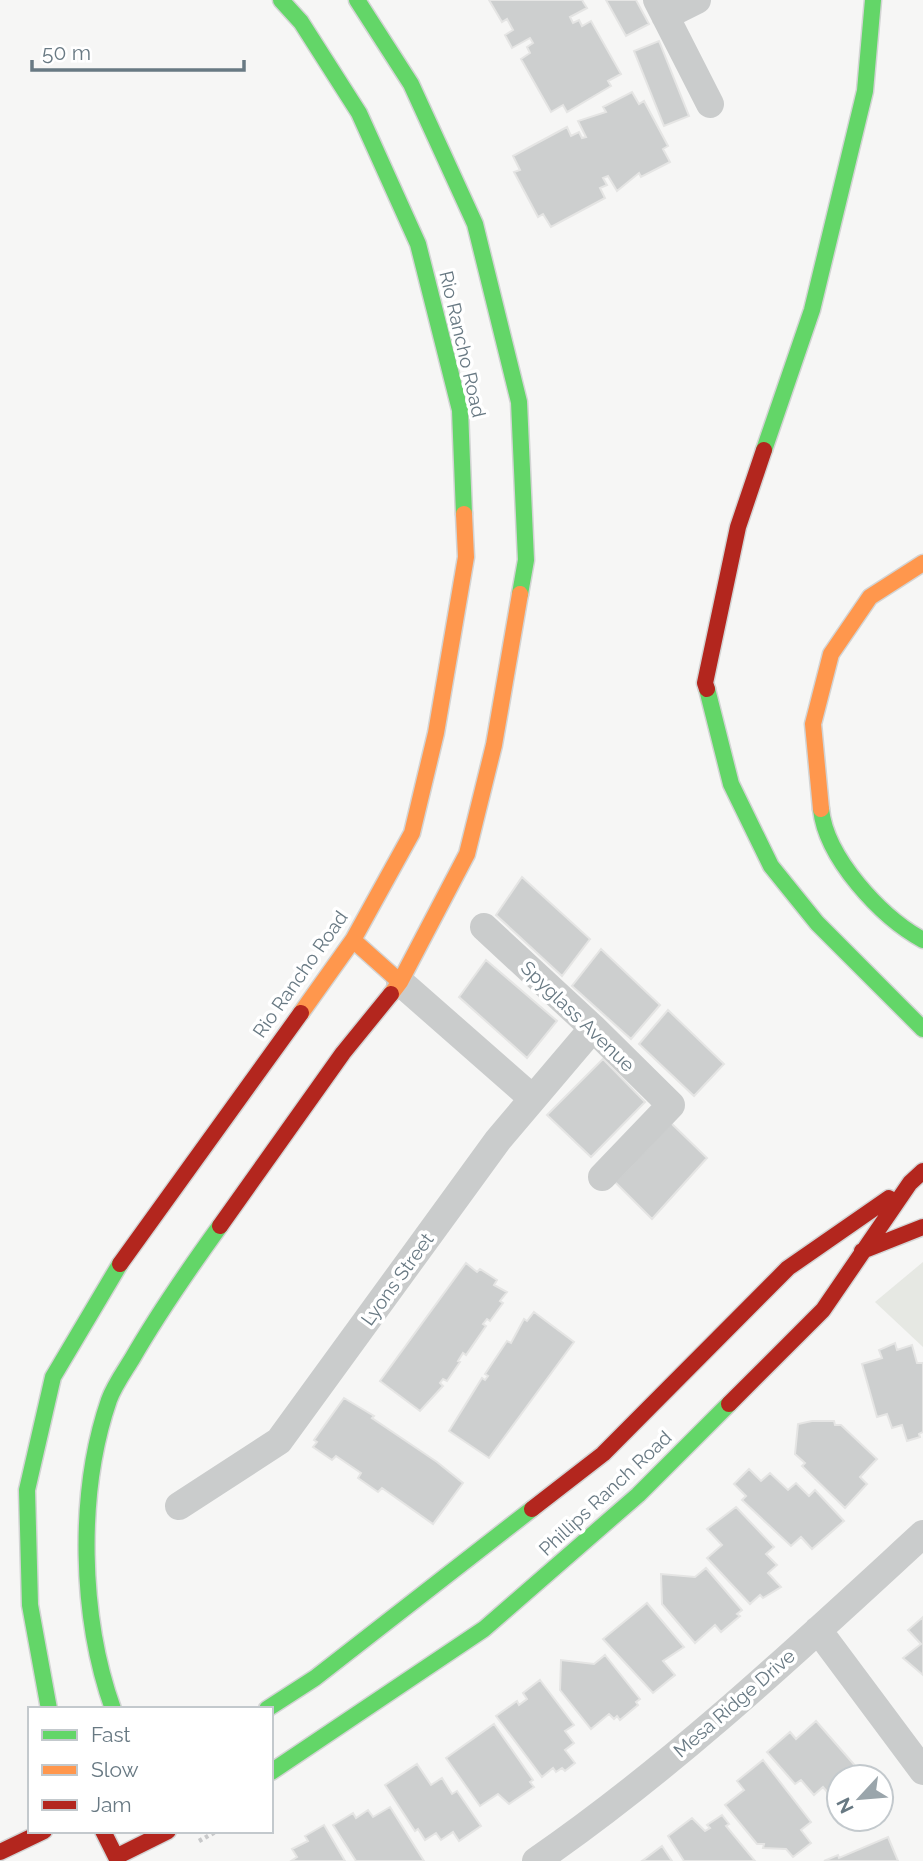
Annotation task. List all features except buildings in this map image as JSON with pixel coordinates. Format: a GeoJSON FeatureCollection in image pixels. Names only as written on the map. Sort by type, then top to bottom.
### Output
{"type":"FeatureCollection","features":[{"type":"Feature","properties":{"kind":"main road","name":"Rio Rancho Road"},"geometry":{"type":"LineString","coordinates":[[49,1707],[30,1605],[27,1490],[53,1377],[111,1276],[353,940],[411,833],[436,733],[466,556],[460,410],[418,244],[359,113],[300,22],[282,0]]}},
{"type":"Feature","properties":{"kind":"main road","name":"Rio Rancho Road"},"geometry":{"type":"LineString","coordinates":[[112,1707],[105,1687],[89,1600],[86,1497],[109,1399],[161,1308],[343,1053],[400,982],[467,855],[494,745],[526,560],[519,402],[475,224],[411,84],[357,0]]}},
{"type":"Feature","properties":{"kind":"main road"},"geometry":{"type":"LineString","coordinates":[[873,0],[865,90],[812,310],[738,527],[705,683],[731,785],[771,866],[817,923],[923,1029]]}},
{"type":"Feature","properties":{"kind":"main road"},"geometry":{"type":"LineString","coordinates":[[923,563],[870,597],[854,620],[831,654],[813,724],[824,826],[863,893],[897,926],[923,940]]}},
{"type":"Feature","properties":{"kind":"main road"},"geometry":{"type":"LineString","coordinates":[[353,940],[400,982]]}},
{"type":"Feature","properties":{"kind":"main road","name":"Phillips Ranch Road"},"geometry":{"type":"LineString","coordinates":[[273,1771],[484,1629],[638,1495],[823,1310],[862,1251],[911,1183],[923,1171]]}},
{"type":"Feature","properties":{"kind":"main road","name":"Phillips Ranch Road"},"geometry":{"type":"LineString","coordinates":[[270,1707],[315,1678],[603,1454],[788,1268],[911,1183]]}},
{"type":"Feature","properties":{"kind":"main road"},"geometry":{"type":"LineString","coordinates":[[862,1251],[923,1227]]}},
{"type":"Feature","properties":{"kind":"main road"},"geometry":{"type":"LineString","coordinates":[[0,1852],[40,1833]]}},
{"type":"Feature","properties":{"kind":"main road"},"geometry":{"type":"LineString","coordinates":[[104,1833],[112,1859],[164,1833]]}},
{"type":"Feature","properties":{"kind":"street"},"geometry":{"type":"LineString","coordinates":[[697,0],[661,8],[710,104]]}},
{"type":"Feature","properties":{"kind":"street","name":"Spyglass Avenue"},"geometry":{"type":"LineString","coordinates":[[484,927],[671,1105],[602,1177]]}},
{"type":"Feature","properties":{"kind":"street"},"geometry":{"type":"LineString","coordinates":[[400,982],[532,1098]]}},
{"type":"Feature","properties":{"kind":"street","name":"Lyons Street"},"geometry":{"type":"LineString","coordinates":[[179,1506],[279,1441],[532,1098],[593,1028]]}},
{"type":"Feature","properties":{"kind":"street","name":"Mesa Ridge Drive"},"geometry":{"type":"LineString","coordinates":[[536,1861],[601,1816],[818,1630],[923,1534]]}},
{"type":"Feature","properties":{"kind":"street"},"geometry":{"type":"LineString","coordinates":[[818,1630],[923,1771]]}},
{"type":"Feature","properties":{"kind":"shaded area"},"geometry":{"type":"Polygon","coordinates":[[[923,1262],[923,1347],[875,1302],[923,1262]]]}},
{"type":"Feature","properties":{"kind":"traffic: fast"},"geometry":{"type":"LineString","coordinates":[[281,0],[301,22],[359,113],[418,244],[460,410],[464,514]]}},
{"type":"Feature","properties":{"kind":"traffic: fast"},"geometry":{"type":"LineString","coordinates":[[357,0],[411,84],[475,224],[519,402],[526,560],[520,594]]}},
{"type":"Feature","properties":{"kind":"traffic: fast"},"geometry":{"type":"LineString","coordinates":[[764,450],[812,310],[865,91],[873,0]]}},
{"type":"Feature","properties":{"kind":"traffic: fast"},"geometry":{"type":"LineString","coordinates":[[707,689],[731,784],[771,866],[817,923],[923,1029]]}},
{"type":"Feature","properties":{"kind":"traffic: fast"},"geometry":{"type":"LineString","coordinates":[[821,809],[833,847],[858,884],[890,917],[923,940]]}},
{"type":"Feature","properties":{"kind":"traffic: fast"},"geometry":{"type":"LineString","coordinates":[[112,1707],[94,1635],[87,1555],[91,1475],[99,1436],[116,1384],[220,1226]]}},
{"type":"Feature","properties":{"kind":"traffic: fast"},"geometry":{"type":"LineString","coordinates":[[49,1707],[30,1605],[27,1490],[53,1377],[120,1264]]}},
{"type":"Feature","properties":{"kind":"traffic: fast"},"geometry":{"type":"LineString","coordinates":[[273,1771],[484,1629],[638,1495],[729,1404]]}},
{"type":"Feature","properties":{"kind":"traffic: fast"},"geometry":{"type":"LineString","coordinates":[[270,1707],[315,1678],[532,1509]]}},
{"type":"Feature","properties":{"kind":"traffic: slow"},"geometry":{"type":"LineString","coordinates":[[301,1013],[353,940],[412,833],[436,733],[466,557],[464,514]]}},
{"type":"Feature","properties":{"kind":"traffic: slow"},"geometry":{"type":"LineString","coordinates":[[821,809],[813,724],[831,654],[870,597],[923,563]]}},
{"type":"Feature","properties":{"kind":"traffic: slow"},"geometry":{"type":"LineString","coordinates":[[391,994],[400,982],[467,854],[494,745],[520,594]]}},
{"type":"Feature","properties":{"kind":"traffic: slow"},"geometry":{"type":"LineString","coordinates":[[353,940],[400,982]]}},
{"type":"Feature","properties":{"kind":"traffic: jam"},"geometry":{"type":"LineString","coordinates":[[707,689],[705,683],[738,527],[764,450]]}},
{"type":"Feature","properties":{"kind":"traffic: jam"},"geometry":{"type":"LineString","coordinates":[[220,1226],[343,1053],[391,994]]}},
{"type":"Feature","properties":{"kind":"traffic: jam"},"geometry":{"type":"LineString","coordinates":[[120,1264],[301,1013]]}},
{"type":"Feature","properties":{"kind":"traffic: jam"},"geometry":{"type":"LineString","coordinates":[[729,1404],[823,1310],[910,1183],[923,1171]]}},
{"type":"Feature","properties":{"kind":"traffic: jam"},"geometry":{"type":"LineString","coordinates":[[532,1509],[603,1454],[788,1268],[889,1198]]}},
{"type":"Feature","properties":{"kind":"traffic: jam"},"geometry":{"type":"LineString","coordinates":[[862,1251],[923,1227]]}},
{"type":"Feature","properties":{"kind":"traffic: jam"},"geometry":{"type":"LineString","coordinates":[[0,1852],[40,1833]]}},
{"type":"Feature","properties":{"kind":"traffic: jam"},"geometry":{"type":"LineString","coordinates":[[104,1833],[116,1857],[164,1833]]}}]}
